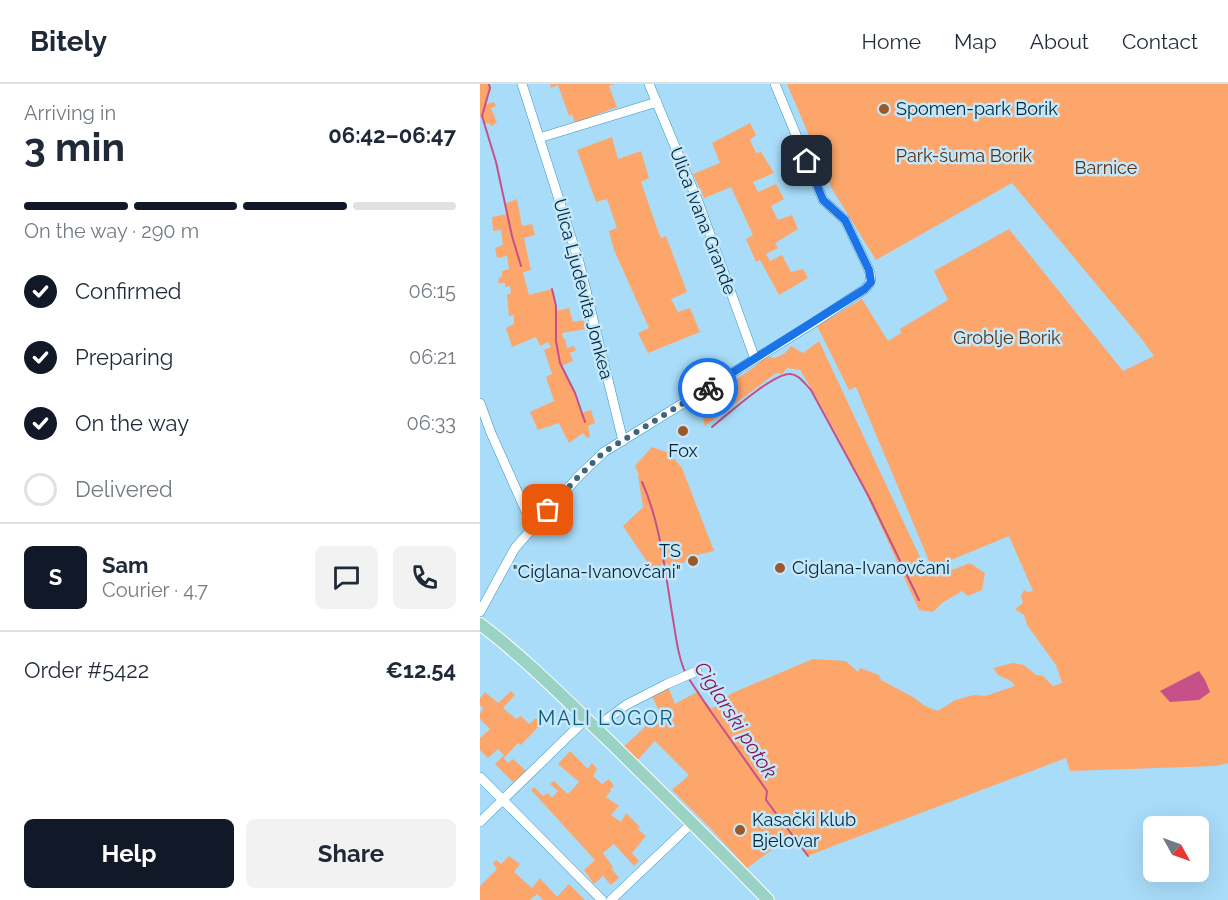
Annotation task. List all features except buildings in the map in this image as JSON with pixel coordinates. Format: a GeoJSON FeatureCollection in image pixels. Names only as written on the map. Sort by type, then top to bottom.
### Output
{"type":"FeatureCollection","features":[{"type":"Feature","properties":{"kind":"main road"},"geometry":{"type":"LineString","coordinates":[[480,624],[501,640],[590,723],[768,900]]}},
{"type":"Feature","properties":{"kind":"street","name":"Ulica Ljudevita Jonkea"},"geometry":{"type":"LineString","coordinates":[[522,84],[579,262],[623,441]]}},
{"type":"Feature","properties":{"kind":"street","name":"Ulica Ivana Granđe"},"geometry":{"type":"LineString","coordinates":[[649,84],[699,204],[754,359]]}},
{"type":"Feature","properties":{"kind":"street"},"geometry":{"type":"LineString","coordinates":[[480,612],[515,548],[578,477],[604,452],[865,289],[871,282],[869,270],[845,220],[823,200],[775,84]]}},
{"type":"Feature","properties":{"kind":"street"},"geometry":{"type":"LineString","coordinates":[[539,138],[657,102]]}},
{"type":"Feature","properties":{"kind":"street"},"geometry":{"type":"LineString","coordinates":[[480,403],[533,527]]}},
{"type":"Feature","properties":{"kind":"street"},"geometry":{"type":"LineString","coordinates":[[480,822],[590,723],[697,671]]}},
{"type":"Feature","properties":{"kind":"street"},"geometry":{"type":"LineString","coordinates":[[480,777],[602,900]]}},
{"type":"Feature","properties":{"kind":"street"},"geometry":{"type":"LineString","coordinates":[[611,900],[692,823]]}},
{"type":"Feature","properties":{"kind":"green space"},"geometry":{"type":"Polygon","coordinates":[[[480,84],[489,84],[487,104],[494,102],[496,106],[491,108],[497,123],[491,126],[489,123],[484,124],[480,116],[480,84]]]}},
{"type":"Feature","properties":{"kind":"green space"},"geometry":{"type":"Polygon","coordinates":[[[550,84],[614,84],[609,86],[617,107],[575,123],[572,114],[569,116],[558,85],[551,88],[550,84]]]}},
{"type":"Feature","properties":{"kind":"green space"},"geometry":{"type":"Polygon","coordinates":[[[787,84],[1228,84],[1228,763],[1216,766],[1070,771],[1066,758],[808,856],[792,835],[747,868],[672,790],[689,775],[655,741],[633,765],[619,751],[660,713],[650,692],[667,684],[675,704],[697,692],[712,709],[732,693],[813,659],[846,661],[858,672],[860,668],[879,675],[881,680],[925,706],[938,711],[955,700],[974,695],[985,696],[1015,686],[1011,681],[998,675],[993,668],[1013,663],[1024,665],[1036,675],[1043,676],[1053,686],[1062,683],[1056,665],[1027,625],[1024,615],[1015,609],[1023,603],[1021,596],[1024,590],[1033,591],[1009,536],[932,568],[856,387],[849,390],[817,326],[862,299],[888,341],[901,333],[900,329],[948,300],[934,271],[1009,229],[1123,371],[1154,356],[1012,183],[876,260],[832,189],[787,84]]]}},
{"type":"Feature","properties":{"kind":"green space"},"geometry":{"type":"Polygon","coordinates":[[[750,123],[756,135],[750,140],[756,153],[761,152],[774,173],[753,182],[758,192],[776,184],[784,199],[771,206],[778,220],[792,215],[798,229],[775,243],[778,248],[766,254],[770,261],[782,255],[791,272],[803,269],[808,278],[779,295],[760,260],[756,262],[746,239],[753,235],[731,187],[704,198],[693,174],[720,163],[712,143],[750,123]]]}},
{"type":"Feature","properties":{"kind":"green space"},"geometry":{"type":"Polygon","coordinates":[[[612,137],[618,159],[641,151],[649,178],[641,182],[658,231],[661,238],[666,236],[687,292],[671,299],[678,312],[690,308],[700,332],[648,353],[638,333],[649,328],[614,250],[609,231],[617,228],[607,199],[596,202],[577,150],[612,137]]]}},
{"type":"Feature","properties":{"kind":"green space"},"geometry":{"type":"Polygon","coordinates":[[[517,199],[522,226],[532,224],[535,235],[524,238],[531,270],[523,272],[529,295],[552,289],[556,311],[569,308],[573,322],[584,320],[586,329],[562,333],[567,348],[574,346],[576,350],[570,353],[573,361],[561,366],[582,413],[591,410],[595,423],[588,426],[590,437],[587,438],[583,433],[569,443],[559,423],[538,430],[530,412],[554,401],[546,377],[552,374],[544,350],[551,347],[548,342],[540,346],[536,337],[512,347],[506,328],[514,324],[514,315],[509,316],[507,295],[511,293],[510,286],[505,287],[505,283],[498,283],[502,271],[509,269],[507,256],[497,258],[495,248],[503,245],[501,230],[493,231],[492,217],[507,214],[505,204],[517,199]]]}},
{"type":"Feature","properties":{"kind":"green space"},"geometry":{"type":"Polygon","coordinates":[[[819,341],[926,570],[937,573],[970,563],[985,573],[982,590],[968,596],[962,591],[942,603],[933,612],[919,610],[849,458],[800,370],[787,368],[782,374],[776,373],[705,426],[703,418],[709,413],[706,404],[720,389],[754,367],[766,356],[775,358],[785,353],[791,346],[803,353],[819,341]]]}},
{"type":"Feature","properties":{"kind":"green space"},"geometry":{"type":"Polygon","coordinates":[[[652,447],[669,453],[682,468],[714,551],[693,556],[674,569],[664,562],[654,572],[623,526],[643,507],[639,475],[635,466],[652,447]]]}},
{"type":"Feature","properties":{"kind":"green space"},"geometry":{"type":"Polygon","coordinates":[[[511,691],[515,695],[503,708],[516,719],[521,716],[529,724],[536,718],[542,723],[521,745],[518,743],[504,758],[508,763],[513,759],[526,771],[513,782],[495,764],[504,755],[498,749],[488,758],[480,750],[480,738],[490,729],[480,719],[483,708],[480,705],[480,698],[485,692],[498,703],[511,691]]]}},
{"type":"Feature","properties":{"kind":"green space"},"geometry":{"type":"Polygon","coordinates":[[[570,751],[588,769],[592,763],[597,769],[593,776],[602,784],[609,779],[614,786],[606,797],[619,806],[611,815],[621,822],[626,813],[646,836],[632,853],[639,861],[634,866],[614,844],[603,853],[619,878],[611,885],[603,876],[594,884],[584,870],[595,860],[531,790],[534,787],[543,796],[548,793],[552,798],[558,791],[550,784],[554,781],[568,794],[579,782],[558,764],[570,751]]]}},
{"type":"Feature","properties":{"kind":"green space"},"geometry":{"type":"Polygon","coordinates":[[[509,856],[520,864],[514,872],[532,888],[540,878],[557,897],[569,884],[585,900],[543,900],[537,894],[530,900],[480,900],[480,886],[497,869],[493,863],[496,860],[501,864],[509,856]]]}},
{"type":"Feature","properties":{"kind":"shaded area"},"geometry":{"type":"Polygon","coordinates":[[[1199,671],[1210,692],[1199,700],[1170,702],[1160,691],[1199,671]]]}},
{"type":"Feature","properties":{"kind":"waterway","name":"Ciglarski potok"},"geometry":{"type":"LineString","coordinates":[[489,84],[490,88],[482,116],[496,162],[521,266]]}},
{"type":"Feature","properties":{"kind":"waterway","name":"Ciglarski potok"},"geometry":{"type":"LineString","coordinates":[[552,289],[556,306],[556,341],[560,363],[575,393],[585,422]]}},
{"type":"Feature","properties":{"kind":"waterway"},"geometry":{"type":"LineString","coordinates":[[712,427],[771,381],[789,374],[798,377],[811,390],[869,497],[919,600]]}},
{"type":"Feature","properties":{"kind":"waterway","name":"Ciglarski potok"},"geometry":{"type":"LineString","coordinates":[[642,482],[658,532],[678,647],[686,674]]}},
{"type":"Feature","properties":{"kind":"waterway","name":"Ciglarski potok"},"geometry":{"type":"LineString","coordinates":[[689,679],[767,791],[766,800],[808,856]]}},
{"type":"Feature","properties":{"kind":"way so far"},"geometry":{"type":"LineString","coordinates":[[548,510],[604,452],[708,388]]}},
{"type":"Feature","properties":{"kind":"place","name":"Spomen-park Borik"},"geometry":{"type":"Point","coordinates":[884,109]}},
{"type":"Feature","properties":{"kind":"place","name":"Fox"},"geometry":{"type":"Point","coordinates":[683,431]}},
{"type":"Feature","properties":{"kind":"place","name":"TS \"Ciglana-Ivanovčani\""},"geometry":{"type":"Point","coordinates":[693,561]}},
{"type":"Feature","properties":{"kind":"place","name":"Ciglana-Ivanovčani"},"geometry":{"type":"Point","coordinates":[780,568]}},
{"type":"Feature","properties":{"kind":"place","name":"Kasački klub Bjelovar"},"geometry":{"type":"Point","coordinates":[740,830]}},
{"type":"Feature","properties":{"kind":"district","name":"MALI LOGOR"},"geometry":{"type":"Point","coordinates":[606,718]}},
{"type":"Feature","properties":{"kind":"route"},"geometry":{"type":"LineString","coordinates":[[708,388],[815,322],[865,289],[871,282],[869,270],[854,236],[845,220],[823,200],[807,161]]}},
{"type":"Feature","properties":{"kind":"park label","name":"Park-šuma Borik"},"geometry":{"type":"Point","coordinates":[964,156]}},
{"type":"Feature","properties":{"kind":"park label","name":"Barnice"},"geometry":{"type":"Point","coordinates":[1106,168]}},
{"type":"Feature","properties":{"kind":"park label","name":"Groblje Borik"},"geometry":{"type":"Point","coordinates":[1007,338]}}]}
